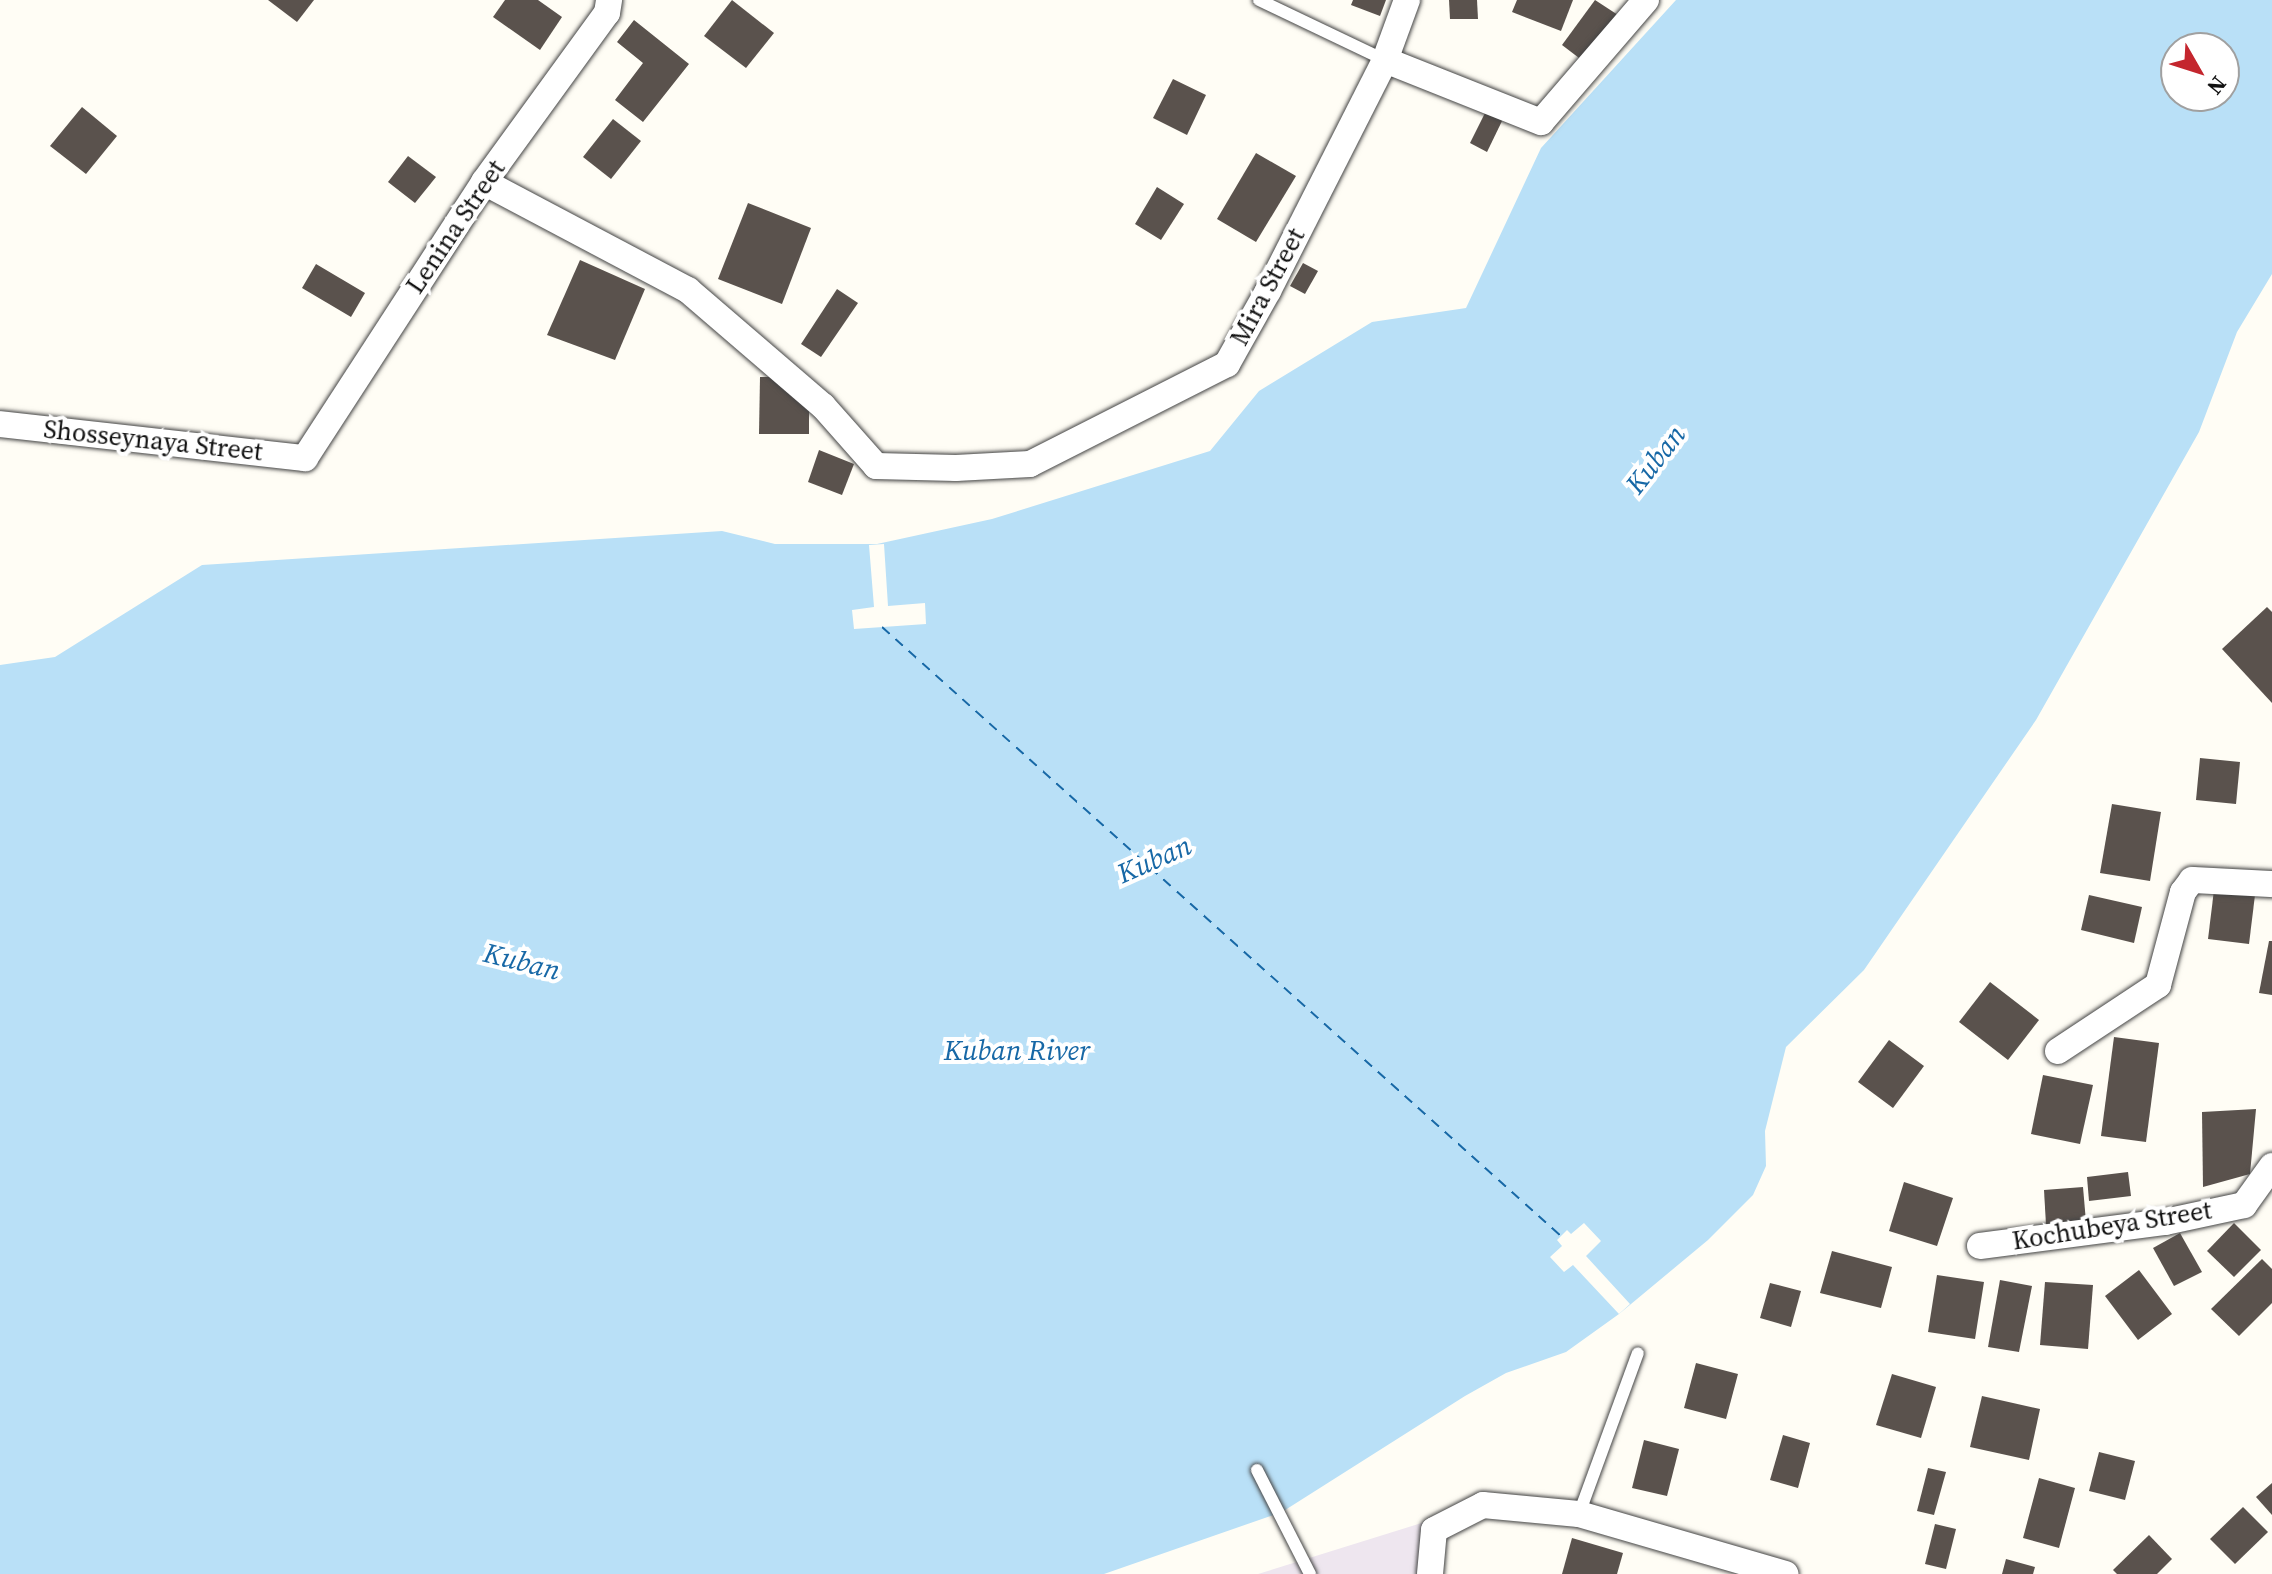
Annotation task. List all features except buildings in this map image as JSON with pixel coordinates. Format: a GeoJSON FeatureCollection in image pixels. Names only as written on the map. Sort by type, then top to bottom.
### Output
{"type":"FeatureCollection","features":[{"type":"Feature","properties":{"kind":"street","name":"Lenina Street"},"geometry":{"type":"LineString","coordinates":[[305,458],[484,182],[607,13],[609,0]]}},
{"type":"Feature","properties":{"kind":"street","name":"Mira Street"},"geometry":{"type":"LineString","coordinates":[[484,182],[688,290],[823,406],[876,466],[956,468],[1030,464],[1227,364],[1268,291],[1385,60],[1407,0]]}},
{"type":"Feature","properties":{"kind":"street"},"geometry":{"type":"LineString","coordinates":[[1385,60],[1541,122],[1646,0]]}},
{"type":"Feature","properties":{"kind":"street","name":"Shosseynaya Street"},"geometry":{"type":"LineString","coordinates":[[0,424],[305,458]]}},
{"type":"Feature","properties":{"kind":"street"},"geometry":{"type":"LineString","coordinates":[[2058,1051],[2158,985],[2183,892],[2192,880],[2272,884]]}},
{"type":"Feature","properties":{"kind":"street","name":"Kochubeya Street"},"geometry":{"type":"LineString","coordinates":[[1980,1246],[2165,1222],[2244,1205],[2272,1166]]}},
{"type":"Feature","properties":{"kind":"street"},"geometry":{"type":"LineString","coordinates":[[1430,1574],[1434,1530],[1483,1505],[1579,1514],[1785,1574]]}},
{"type":"Feature","properties":{"kind":"lane"},"geometry":{"type":"LineString","coordinates":[[1259,0],[1385,60]]}},
{"type":"Feature","properties":{"kind":"lane"},"geometry":{"type":"LineString","coordinates":[[1579,1514],[1638,1353]]}},
{"type":"Feature","properties":{"kind":"lane"},"geometry":{"type":"LineString","coordinates":[[1257,1470],[1310,1574]]}},
{"type":"Feature","properties":{"kind":"shaded area"},"geometry":{"type":"Polygon","coordinates":[[[1428,1521],[1423,1574],[1258,1574],[1428,1521]]]}},
{"type":"Feature","properties":{"kind":"water","name":"Kuban River"},"geometry":{"type":"Polygon","coordinates":[[[1676,0],[2272,0],[2272,274],[2237,332],[2199,432],[2036,720],[1864,970],[1786,1047],[1765,1131],[1766,1166],[1753,1195],[1708,1240],[1619,1314],[1566,1352],[1506,1373],[1465,1396],[1282,1512],[1104,1574],[0,1574],[0,665],[55,657],[202,565],[722,531],[775,544],[877,544],[992,519],[1210,451],[1259,391],[1372,322],[1466,308],[1541,148],[1676,0]]]}},
{"type":"Feature","properties":{"kind":"pier"},"geometry":{"type":"Polygon","coordinates":[[[884,544],[888,606],[925,603],[926,624],[854,629],[852,610],[874,607],[869,545],[884,544]]]}},
{"type":"Feature","properties":{"kind":"pier"},"geometry":{"type":"Polygon","coordinates":[[[1584,1223],[1601,1241],[1586,1256],[1630,1304],[1619,1314],[1573,1265],[1564,1272],[1550,1257],[1562,1246],[1557,1240],[1567,1230],[1571,1234],[1584,1223]]]}},
{"type":"Feature","properties":{"kind":"ferry route"},"geometry":{"type":"LineString","coordinates":[[882,627],[1561,1236]]}},
{"type":"Feature","properties":{"kind":"water label","name":"Kuban"},"geometry":{"type":"Point","coordinates":[1655,459]}},
{"type":"Feature","properties":{"kind":"water label","name":"Kuban"},"geometry":{"type":"Point","coordinates":[1154,859]}},
{"type":"Feature","properties":{"kind":"water label","name":"Kuban"},"geometry":{"type":"Point","coordinates":[522,961]}}]}
